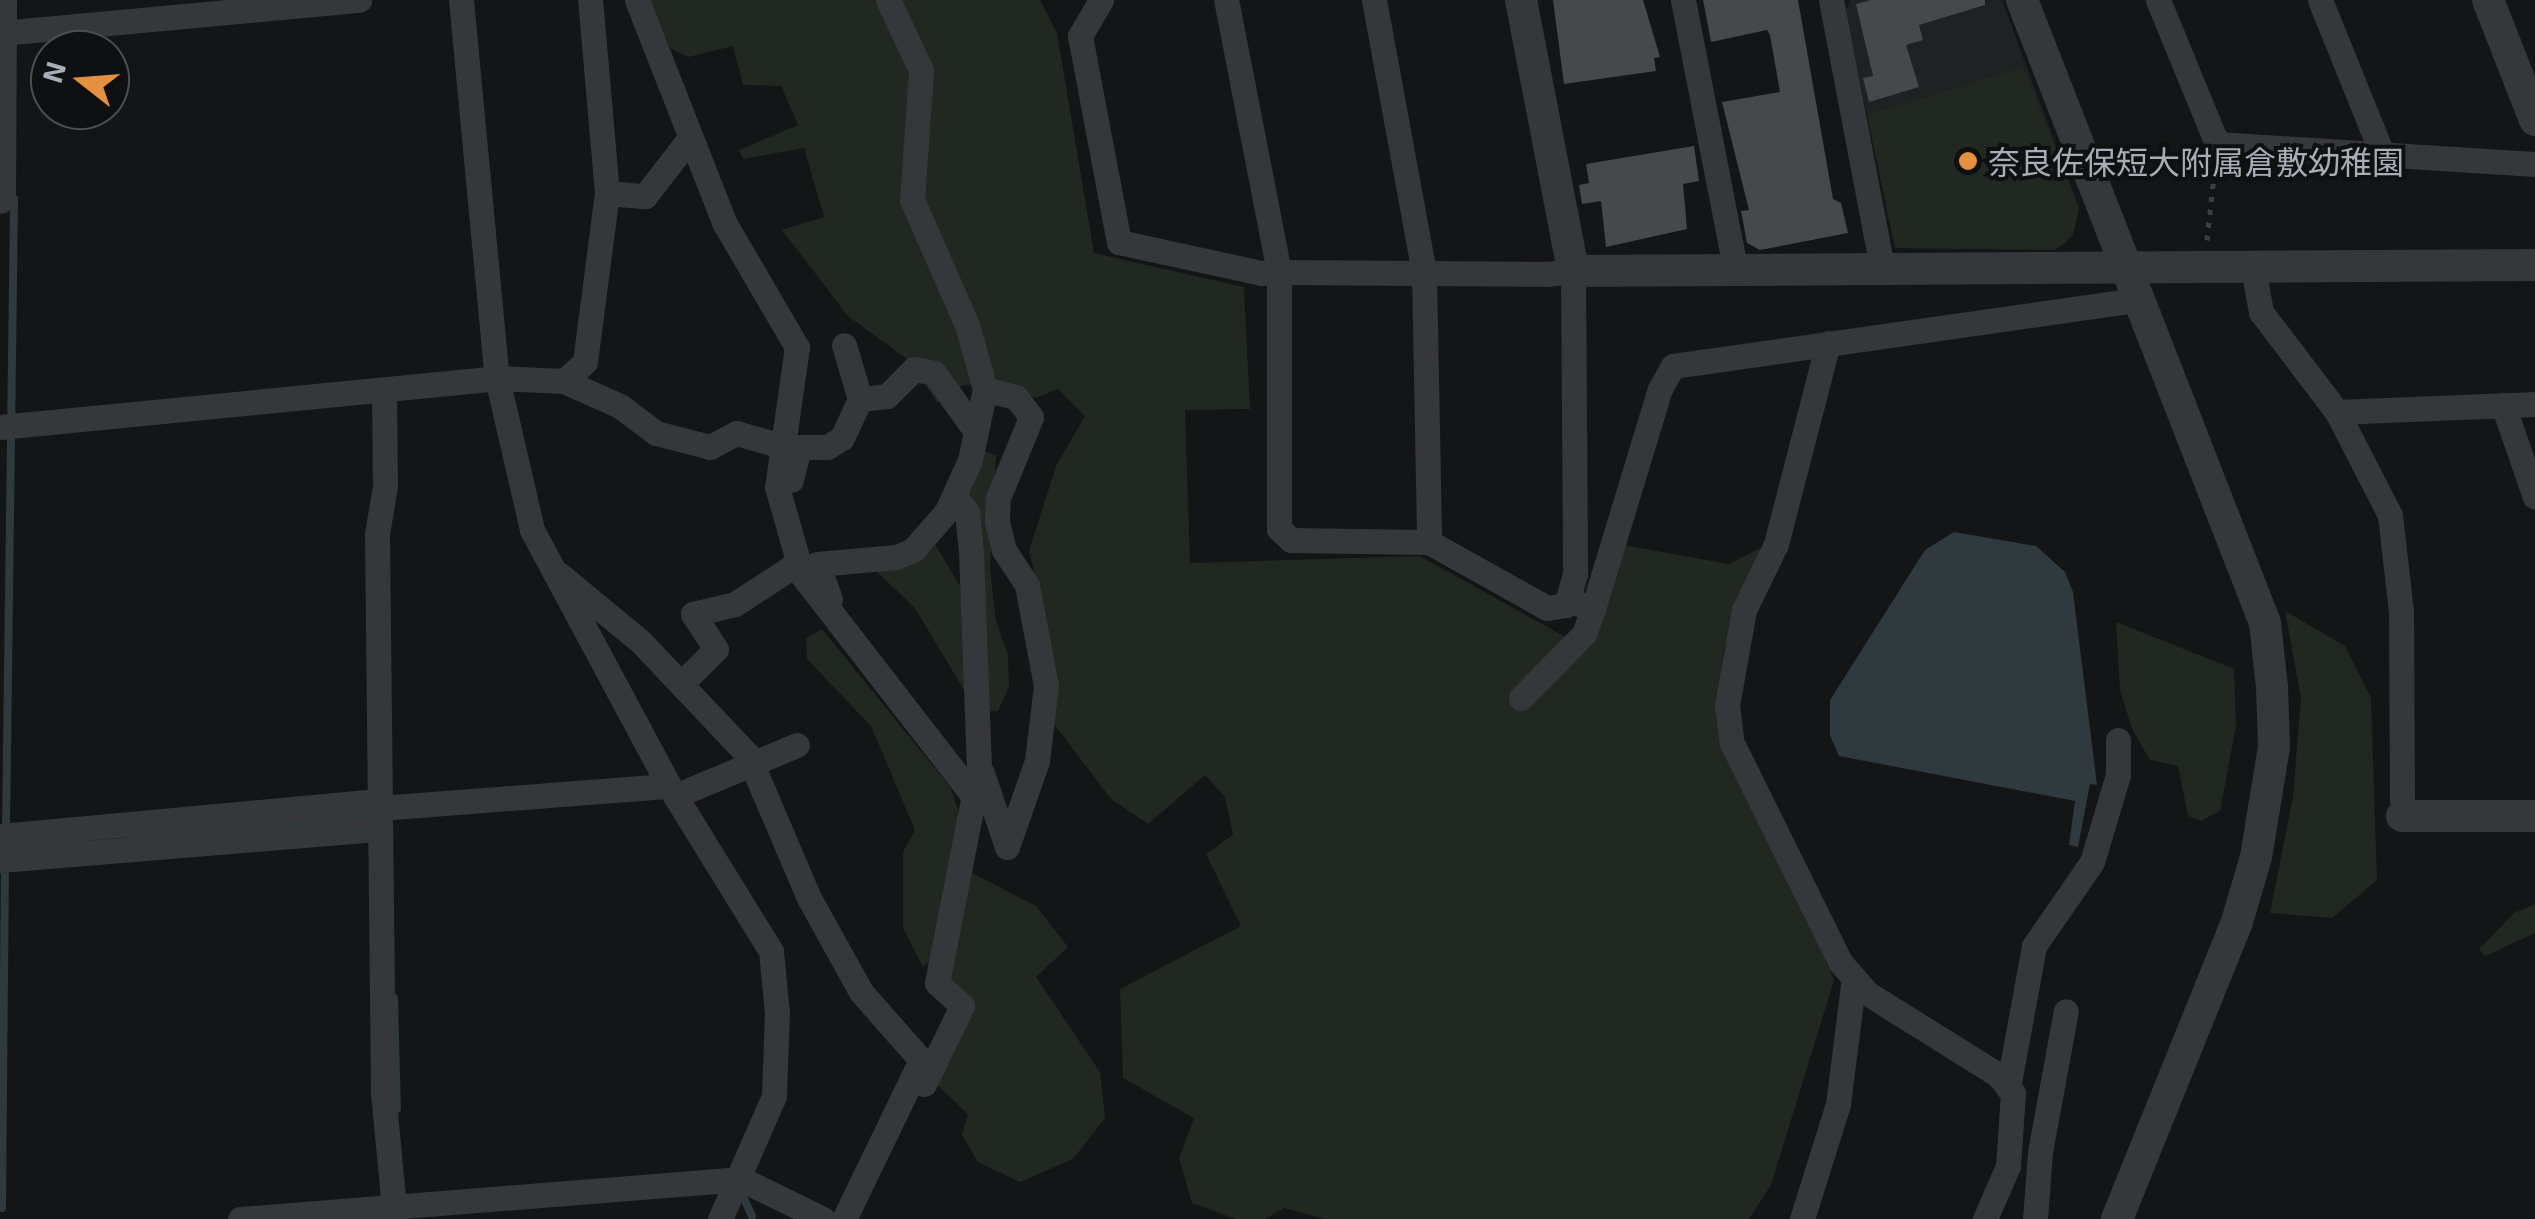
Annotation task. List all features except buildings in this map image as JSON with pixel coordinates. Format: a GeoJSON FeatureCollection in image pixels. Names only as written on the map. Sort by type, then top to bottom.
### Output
{"type":"FeatureCollection","features":[{"type":"Feature","properties":{"kind":"street"},"geometry":{"type":"LineString","coordinates":[[0,198],[12,32],[1,0]]}},
{"type":"Feature","properties":{"kind":"street"},"geometry":{"type":"LineString","coordinates":[[12,32],[359,0]]}},
{"type":"Feature","properties":{"kind":"street"},"geometry":{"type":"LineString","coordinates":[[461,0],[497,378],[510,454],[549,564],[672,791],[771,951],[778,1013],[774,1096],[720,1219]]}},
{"type":"Feature","properties":{"kind":"street"},"geometry":{"type":"LineString","coordinates":[[564,381],[585,362],[606,192],[590,0]]}},
{"type":"Feature","properties":{"kind":"street"},"geometry":{"type":"LineString","coordinates":[[637,0],[725,224],[797,348],[776,487],[798,564],[825,606],[974,797]]}},
{"type":"Feature","properties":{"kind":"street"},"geometry":{"type":"LineString","coordinates":[[825,606],[832,595],[817,564],[912,550],[954,496],[986,389],[967,326],[912,200],[921,70],[888,0]]}},
{"type":"Feature","properties":{"kind":"street"},"geometry":{"type":"LineString","coordinates":[[1101,0],[1080,36],[1118,242],[1279,272],[1883,272],[2130,286]]}},
{"type":"Feature","properties":{"kind":"street"},"geometry":{"type":"LineString","coordinates":[[1226,0],[1279,272],[1278,528],[1292,540],[1429,542],[1547,608],[1581,604]]}},
{"type":"Feature","properties":{"kind":"street"},"geometry":{"type":"LineString","coordinates":[[1374,0],[1424,273],[1429,542]]}},
{"type":"Feature","properties":{"kind":"street"},"geometry":{"type":"LineString","coordinates":[[1521,0],[1573,272],[1575,574],[1584,634],[1521,698]]}},
{"type":"Feature","properties":{"kind":"street"},"geometry":{"type":"LineString","coordinates":[[1683,0],[1736,272]]}},
{"type":"Feature","properties":{"kind":"street"},"geometry":{"type":"LineString","coordinates":[[1831,0],[1883,272]]}},
{"type":"Feature","properties":{"kind":"street"},"geometry":{"type":"LineString","coordinates":[[2022,0],[2130,286],[2265,623],[2274,747],[2269,797],[2237,922],[2118,1219]]}},
{"type":"Feature","properties":{"kind":"street"},"geometry":{"type":"LineString","coordinates":[[2158,0],[2217,144],[2535,164]]}},
{"type":"Feature","properties":{"kind":"street"},"geometry":{"type":"LineString","coordinates":[[2320,0],[2383,156]]}},
{"type":"Feature","properties":{"kind":"street"},"geometry":{"type":"LineString","coordinates":[[2488,0],[2535,120]]}},
{"type":"Feature","properties":{"kind":"street"},"geometry":{"type":"LineString","coordinates":[[606,192],[645,196],[690,139]]}},
{"type":"Feature","properties":{"kind":"street"},"geometry":{"type":"LineString","coordinates":[[1581,604],[1660,389],[1673,366],[1828,344],[2130,286],[2253,268],[2535,265]]}},
{"type":"Feature","properties":{"kind":"street"},"geometry":{"type":"LineString","coordinates":[[2253,268],[2262,312],[2337,412],[2390,516],[2398,559],[2402,816],[2535,816]]}},
{"type":"Feature","properties":{"kind":"street"},"geometry":{"type":"LineString","coordinates":[[782,514],[799,447],[828,447],[842,438],[860,400],[844,344]]}},
{"type":"Feature","properties":{"kind":"street"},"geometry":{"type":"LineString","coordinates":[[1828,344],[1776,544],[1744,610],[1727,705],[1732,744],[1760,806],[1854,978],[1866,992],[2008,1088]]}},
{"type":"Feature","properties":{"kind":"street"},"geometry":{"type":"LineString","coordinates":[[860,400],[887,396],[914,369],[934,373],[975,430]]}},
{"type":"Feature","properties":{"kind":"street"},"geometry":{"type":"LineString","coordinates":[[9,426],[497,378],[564,381],[620,406],[656,433],[710,447],[736,433],[782,446]]}},
{"type":"Feature","properties":{"kind":"street"},"geometry":{"type":"LineString","coordinates":[[979,769],[1007,847],[1037,760],[1046,686],[1027,585],[1004,550],[997,520],[998,498],[1031,417],[1016,396],[986,389]]}},
{"type":"Feature","properties":{"kind":"street"},"geometry":{"type":"LineString","coordinates":[[384,392],[385,486],[377,534],[382,1092],[396,1212]]}},
{"type":"Feature","properties":{"kind":"street"},"geometry":{"type":"LineString","coordinates":[[2337,412],[2535,404]]}},
{"type":"Feature","properties":{"kind":"street"},"geometry":{"type":"LineString","coordinates":[[2503,405],[2535,497]]}},
{"type":"Feature","properties":{"kind":"street"},"geometry":{"type":"LineString","coordinates":[[858,1219],[962,1006],[937,983],[979,769],[971,552],[966,512],[954,496]]}},
{"type":"Feature","properties":{"kind":"street"},"geometry":{"type":"LineString","coordinates":[[549,564],[681,684],[752,766],[809,898],[861,992],[921,1060],[844,1219]]}},
{"type":"Feature","properties":{"kind":"street"},"geometry":{"type":"LineString","coordinates":[[681,684],[716,650],[693,614],[735,604],[798,564]]}},
{"type":"Feature","properties":{"kind":"street"},"geometry":{"type":"LineString","coordinates":[[1985,1219],[2008,1166],[2015,1113],[2008,1088],[2034,946],[2092,862],[2118,775],[2118,740]]}},
{"type":"Feature","properties":{"kind":"street"},"geometry":{"type":"LineString","coordinates":[[4,848],[672,791],[752,766],[797,745]]}},
{"type":"Feature","properties":{"kind":"street"},"geometry":{"type":"LineString","coordinates":[[1802,1219],[1838,1104],[1854,978]]}},
{"type":"Feature","properties":{"kind":"street"},"geometry":{"type":"LineString","coordinates":[[2036,1219],[2040,1152],[2066,1012]]}},
{"type":"Feature","properties":{"kind":"street"},"geometry":{"type":"LineString","coordinates":[[240,1219],[396,1212],[741,1178],[772,1207],[824,1219]]}},
{"type":"Feature","properties":{"kind":"path"},"geometry":{"type":"LineString","coordinates":[[2206,250],[2217,144]]}},
{"type":"Feature","properties":{"kind":"shaded area"},"geometry":{"type":"Polygon","coordinates":[[[650,0],[1040,0],[1057,33],[1094,253],[1244,287],[1250,409],[1185,410],[1190,563],[1420,556],[1569,639],[1623,545],[1729,564],[1760,548],[1724,648],[1717,707],[1834,980],[1771,1185],[1749,1219],[1325,1219],[1284,1208],[1265,1219],[1236,1219],[1192,1203],[1179,1158],[1194,1118],[1123,1078],[1120,989],[1241,926],[1206,854],[1233,835],[1225,797],[1205,775],[1148,824],[1111,799],[1051,720],[1048,628],[1029,551],[1056,466],[1085,416],[1058,389],[1035,398],[990,384],[963,385],[938,403],[907,359],[848,316],[782,230],[824,217],[804,148],[743,159],[739,150],[798,125],[781,86],[743,85],[733,46],[688,57],[670,48],[650,0]]]}},
{"type":"Feature","properties":{"kind":"shaded area","name":"奈良佐保短大附属倉敷幼稚園"},"geometry":{"type":"Polygon","coordinates":[[[1851,0],[2002,0],[2079,208],[2067,242],[2055,250],[1895,248],[1845,12],[1851,0]]]}},
{"type":"Feature","properties":{"kind":"shaded area","name":"奈良佐保短大附属倉敷幼稚園"},"geometry":{"type":"Polygon","coordinates":[[[2023,67],[2079,208],[2073,235],[2055,250],[1895,248],[1867,115],[2023,67]]]}},
{"type":"Feature","properties":{"kind":"shaded area"},"geometry":{"type":"Polygon","coordinates":[[[982,451],[996,455],[990,569],[996,621],[1008,655],[1009,686],[998,711],[989,711],[967,496],[982,451]]]}},
{"type":"Feature","properties":{"kind":"shaded area"},"geometry":{"type":"Polygon","coordinates":[[[1954,532],[2036,546],[2065,572],[2073,592],[2097,785],[2090,784],[2078,847],[2069,845],[2075,801],[1839,756],[1830,735],[1830,700],[1925,550],[1954,532]]]}},
{"type":"Feature","properties":{"kind":"shaded area"},"geometry":{"type":"Polygon","coordinates":[[[935,544],[963,591],[967,695],[915,608],[876,571],[935,544]]]}},
{"type":"Feature","properties":{"kind":"shaded area"},"geometry":{"type":"Polygon","coordinates":[[[2285,611],[2345,646],[2371,698],[2377,880],[2332,918],[2270,913],[2293,797],[2301,698],[2285,611]]]}},
{"type":"Feature","properties":{"kind":"shaded area"},"geometry":{"type":"Polygon","coordinates":[[[2116,622],[2234,669],[2236,726],[2220,811],[2201,821],[2188,816],[2178,766],[2150,760],[2132,729],[2120,690],[2116,622]]]}},
{"type":"Feature","properties":{"kind":"shaded area"},"geometry":{"type":"Polygon","coordinates":[[[822,629],[950,787],[961,818],[932,958],[923,967],[903,927],[903,852],[915,830],[871,726],[807,659],[806,638],[822,629]]]}},
{"type":"Feature","properties":{"kind":"shaded area"},"geometry":{"type":"Polygon","coordinates":[[[972,873],[1036,906],[1068,947],[1036,977],[1100,1072],[1105,1118],[1073,1159],[1020,1182],[978,1162],[962,1135],[968,1114],[935,1083],[975,1007],[947,976],[972,873]]]}},
{"type":"Feature","properties":{"kind":"shaded area"},"geometry":{"type":"Polygon","coordinates":[[[2535,904],[2535,933],[2485,956],[2479,949],[2514,913],[2535,904]]]}},
{"type":"Feature","properties":{"kind":"waterway"},"geometry":{"type":"LineString","coordinates":[[6,830],[14,199]]}},
{"type":"Feature","properties":{"kind":"waterway"},"geometry":{"type":"LineString","coordinates":[[129,837],[375,815]]}},
{"type":"Feature","properties":{"kind":"waterway"},"geometry":{"type":"LineString","coordinates":[[2,1208],[5,864]]}},
{"type":"Feature","properties":{"kind":"waterway"},"geometry":{"type":"LineString","coordinates":[[394,998],[397,1109]]}},
{"type":"Feature","properties":{"kind":"waterway"},"geometry":{"type":"LineString","coordinates":[[743,1196],[752,1216]]}},
{"type":"Feature","properties":{"kind":"place","name":"奈良佐保短大附属倉敷幼稚園"},"geometry":{"type":"Point","coordinates":[1968,161]}}]}
